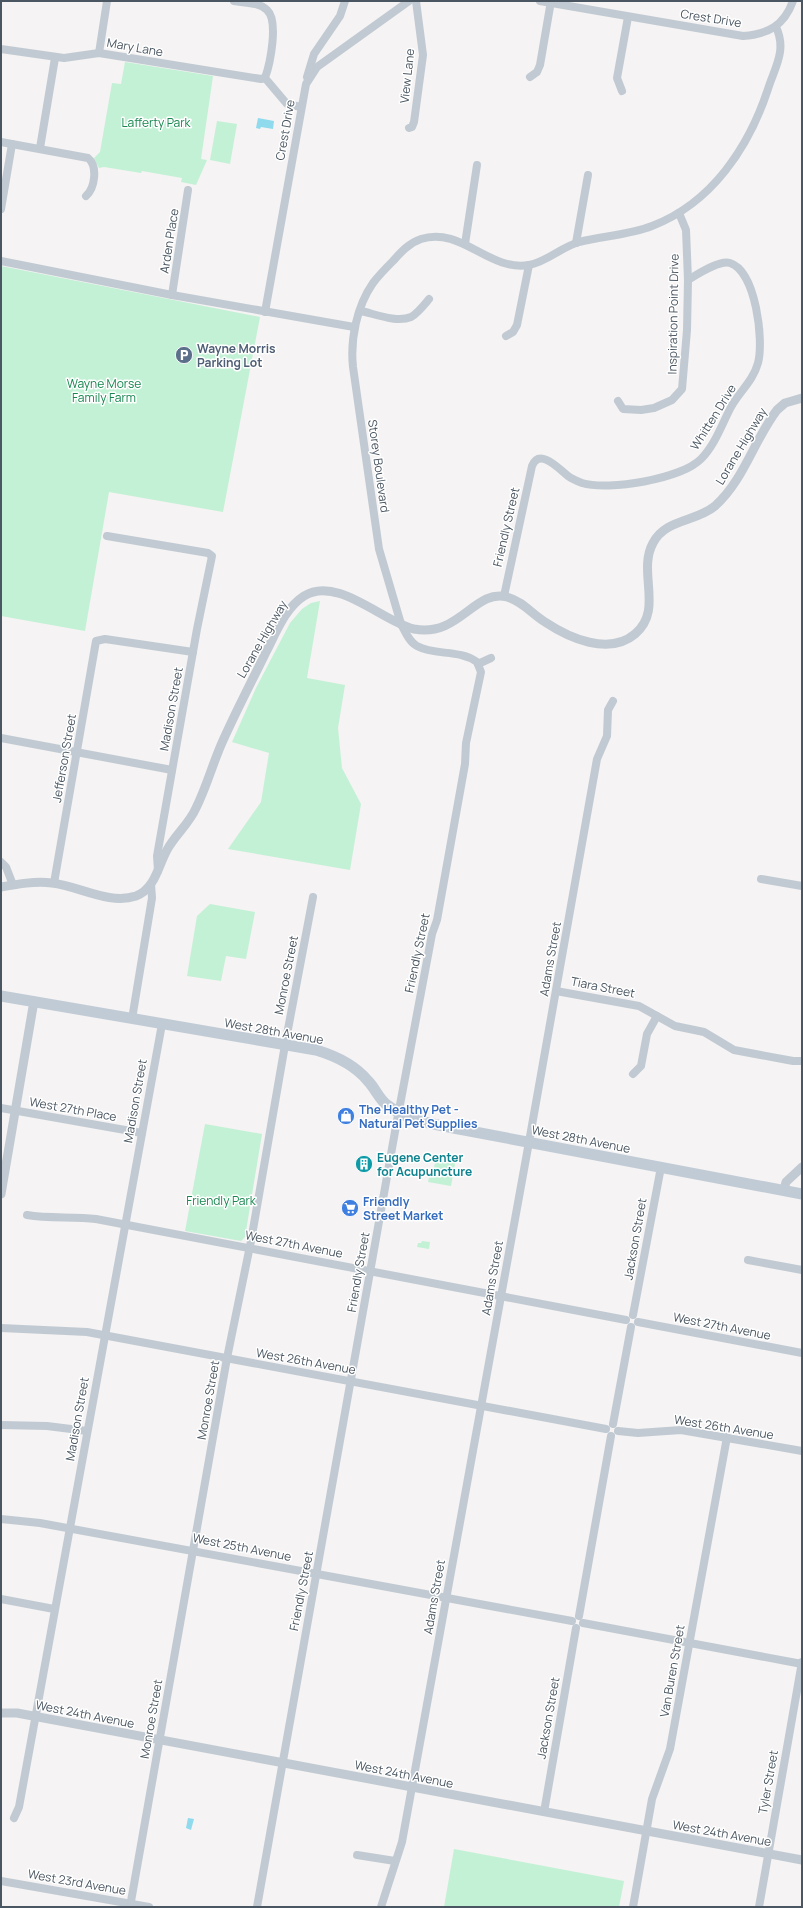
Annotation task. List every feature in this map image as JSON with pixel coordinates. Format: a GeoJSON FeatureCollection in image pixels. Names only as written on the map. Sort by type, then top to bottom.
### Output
{"type":"FeatureCollection","features":[{"type":"Feature","properties":{"kind":"main road","name":"West 28th Avenue"},"geometry":{"type":"LineString","coordinates":[[1,996],[324,1052],[345,1062],[369,1082],[384,1103],[398,1113],[410,1118],[429,1123],[802,1194]]}},
{"type":"Feature","properties":{"kind":"street"},"geometry":{"type":"LineString","coordinates":[[99,53],[107,1]]}},
{"type":"Feature","properties":{"kind":"street"},"geometry":{"type":"LineString","coordinates":[[234,1],[262,7],[272,17],[274,31],[264,78],[287,104],[301,107]]}},
{"type":"Feature","properties":{"kind":"street"},"geometry":{"type":"LineString","coordinates":[[306,84],[314,54],[340,16],[345,1]]}},
{"type":"Feature","properties":{"kind":"street","name":"Crest Drive"},"geometry":{"type":"LineString","coordinates":[[265,312],[306,84],[317,67],[409,1]]}},
{"type":"Feature","properties":{"kind":"street","name":"View Lane"},"geometry":{"type":"LineString","coordinates":[[409,128],[412,127],[414,122],[423,55],[416,1]]}},
{"type":"Feature","properties":{"kind":"street","name":"Crest Drive"},"geometry":{"type":"LineString","coordinates":[[540,1],[743,36],[753,35],[776,27]]}},
{"type":"Feature","properties":{"kind":"street"},"geometry":{"type":"LineString","coordinates":[[776,27],[785,18],[793,1]]}},
{"type":"Feature","properties":{"kind":"street"},"geometry":{"type":"LineString","coordinates":[[530,77],[537,72],[540,65],[551,2]]}},
{"type":"Feature","properties":{"kind":"street"},"geometry":{"type":"LineString","coordinates":[[622,91],[617,78],[628,17]]}},
{"type":"Feature","properties":{"kind":"street","name":"Storey Boulevard"},"geometry":{"type":"LineString","coordinates":[[401,624],[379,549],[352,362],[354,327],[372,284],[399,254],[412,243],[420,239],[438,237],[465,244],[496,261],[510,265],[529,265],[576,243],[644,229],[667,220],[679,213],[706,193],[726,169],[757,120],[781,49],[782,40],[776,27]]}},
{"type":"Feature","properties":{"kind":"street","name":"Mary Lane"},"geometry":{"type":"LineString","coordinates":[[1,49],[55,58],[99,53],[201,70],[261,79],[264,78]]}},
{"type":"Feature","properties":{"kind":"street"},"geometry":{"type":"LineString","coordinates":[[40,148],[55,58]]}},
{"type":"Feature","properties":{"kind":"street"},"geometry":{"type":"LineString","coordinates":[[1,142],[82,155],[91,160],[94,171],[92,189],[86,196]]}},
{"type":"Feature","properties":{"kind":"street"},"geometry":{"type":"LineString","coordinates":[[1,210],[12,144]]}},
{"type":"Feature","properties":{"kind":"street"},"geometry":{"type":"LineString","coordinates":[[465,244],[477,165]]}},
{"type":"Feature","properties":{"kind":"street"},"geometry":{"type":"LineString","coordinates":[[576,243],[588,175]]}},
{"type":"Feature","properties":{"kind":"street","name":"Arden Place"},"geometry":{"type":"LineString","coordinates":[[172,295],[188,190]]}},
{"type":"Feature","properties":{"kind":"street","name":"Inspiration Point Drive"},"geometry":{"type":"LineString","coordinates":[[618,400],[623,409],[648,410],[672,400],[682,389],[687,336],[688,280],[686,230],[679,213]]}},
{"type":"Feature","properties":{"kind":"street"},"geometry":{"type":"LineString","coordinates":[[1,261],[172,295],[354,327]]}},
{"type":"Feature","properties":{"kind":"street","name":"Whitten Drive"},"geometry":{"type":"LineString","coordinates":[[533,464],[540,459],[551,461],[572,478],[588,484],[623,485],[642,482],[690,467],[702,458],[732,406],[753,377],[760,353],[760,328],[749,285],[739,269],[734,265],[726,263],[721,264],[688,280]]}},
{"type":"Feature","properties":{"kind":"street"},"geometry":{"type":"LineString","coordinates":[[506,336],[513,332],[517,325],[529,265]]}},
{"type":"Feature","properties":{"kind":"street"},"geometry":{"type":"LineString","coordinates":[[361,311],[394,318],[406,318],[415,314],[429,299]]}},
{"type":"Feature","properties":{"kind":"street","name":"Lorane Highway"},"geometry":{"type":"LineString","coordinates":[[1,887],[54,883],[104,896],[123,898],[141,894],[151,884],[170,845],[194,814],[222,743],[248,689],[291,607],[300,598],[310,592],[333,592],[347,596],[401,624],[418,630],[429,631],[441,629],[451,624],[480,602],[493,597],[504,596],[522,604],[546,623],[581,640],[603,644],[623,642],[634,635],[645,621],[649,611],[650,596],[647,562],[654,540],[667,528],[713,508],[729,490],[777,410],[785,403],[802,398]]}},
{"type":"Feature","properties":{"kind":"street","name":"Friendly Street"},"geometry":{"type":"LineString","coordinates":[[504,596],[509,565],[533,464]]}},
{"type":"Feature","properties":{"kind":"street","name":"Madison Street"},"geometry":{"type":"LineString","coordinates":[[107,536],[212,554],[157,856],[158,872]]}},
{"type":"Feature","properties":{"kind":"street"},"geometry":{"type":"LineString","coordinates":[[401,624],[406,635],[417,646],[464,656],[473,659],[478,664],[491,658]]}},
{"type":"Feature","properties":{"kind":"street","name":"Jefferson Street"},"geometry":{"type":"LineString","coordinates":[[54,883],[96,642],[99,639],[193,652]]}},
{"type":"Feature","properties":{"kind":"street","name":"Friendly Street"},"geometry":{"type":"LineString","coordinates":[[257,1907],[398,1113],[432,934],[437,920],[465,759],[466,743],[480,679],[478,664]]}},
{"type":"Feature","properties":{"kind":"street","name":"Adams Street"},"geometry":{"type":"LineString","coordinates":[[381,1907],[402,1842],[597,759],[607,736],[608,710],[613,701]]}},
{"type":"Feature","properties":{"kind":"street"},"geometry":{"type":"LineString","coordinates":[[1,738],[76,754],[172,770]]}},
{"type":"Feature","properties":{"kind":"street"},"geometry":{"type":"LineString","coordinates":[[1,862],[6,867],[13,885]]}},
{"type":"Feature","properties":{"kind":"street"},"geometry":{"type":"LineString","coordinates":[[761,879],[802,886]]}},
{"type":"Feature","properties":{"kind":"street"},"geometry":{"type":"LineString","coordinates":[[132,1019],[152,898],[151,884]]}},
{"type":"Feature","properties":{"kind":"street","name":"Monroe Street"},"geometry":{"type":"LineString","coordinates":[[130,1906],[227,1358],[253,1233],[285,1045],[313,897]]}},
{"type":"Feature","properties":{"kind":"street","name":"Tiara Street"},"geometry":{"type":"LineString","coordinates":[[556,991],[634,1005],[643,1008],[676,1027],[704,1032],[734,1050],[793,1061],[802,1061]]}},
{"type":"Feature","properties":{"kind":"street"},"geometry":{"type":"LineString","coordinates":[[1,1194],[34,1001]]}},
{"type":"Feature","properties":{"kind":"street"},"geometry":{"type":"LineString","coordinates":[[633,1074],[641,1066],[646,1036],[657,1016]]}},
{"type":"Feature","properties":{"kind":"street","name":"Madison Street"},"geometry":{"type":"LineString","coordinates":[[14,1818],[19,1807],[162,1024]]}},
{"type":"Feature","properties":{"kind":"street","name":"West 27th Place"},"geometry":{"type":"LineString","coordinates":[[1,1108],[142,1133]]}},
{"type":"Feature","properties":{"kind":"street","name":"Jackson Street"},"geometry":{"type":"LineString","coordinates":[[613,1424],[634,1322],[660,1167]]}},
{"type":"Feature","properties":{"kind":"street"},"geometry":{"type":"LineString","coordinates":[[784,1190],[786,1182],[802,1167]]}},
{"type":"Feature","properties":{"kind":"street","name":"West 27th Avenue"},"geometry":{"type":"LineString","coordinates":[[27,1215],[43,1218],[85,1218],[125,1225],[626,1320],[629,1316],[634,1322],[802,1353]]}},
{"type":"Feature","properties":{"kind":"street"},"geometry":{"type":"LineString","coordinates":[[748,1260],[802,1270]]}},
{"type":"Feature","properties":{"kind":"street","name":"West 26th Avenue"},"geometry":{"type":"LineString","coordinates":[[1,1328],[72,1330],[104,1335],[606,1429]]}},
{"type":"Feature","properties":{"kind":"street"},"geometry":{"type":"LineString","coordinates":[[613,1424],[618,1427],[618,1431],[615,1436],[611,1436],[607,1433],[606,1429],[608,1425],[613,1424]]}},
{"type":"Feature","properties":{"kind":"street"},"geometry":{"type":"LineString","coordinates":[[1,1425],[47,1426],[87,1431]]}},
{"type":"Feature","properties":{"kind":"street","name":"West 26th Avenue"},"geometry":{"type":"LineString","coordinates":[[618,1431],[638,1434],[681,1430],[802,1451]]}},
{"type":"Feature","properties":{"kind":"street","name":"Jackson Street"},"geometry":{"type":"LineString","coordinates":[[544,1812],[611,1436]]}},
{"type":"Feature","properties":{"kind":"street","name":"Van Buren Street"},"geometry":{"type":"LineString","coordinates":[[633,1907],[652,1799],[670,1749],[727,1437]]}},
{"type":"Feature","properties":{"kind":"street","name":"West 25th Avenue"},"geometry":{"type":"LineString","coordinates":[[1,1519],[40,1522],[802,1663]]}},
{"type":"Feature","properties":{"kind":"street"},"geometry":{"type":"LineString","coordinates":[[1,1599],[54,1609]]}},
{"type":"Feature","properties":{"kind":"street","name":"Tyler Street"},"geometry":{"type":"LineString","coordinates":[[758,1907],[802,1663]]}},
{"type":"Feature","properties":{"kind":"street","name":"West 24th Avenue"},"geometry":{"type":"LineString","coordinates":[[1,1713],[17,1713],[802,1860]]}},
{"type":"Feature","properties":{"kind":"street"},"geometry":{"type":"LineString","coordinates":[[357,1854],[395,1861]]}},
{"type":"Feature","properties":{"kind":"street","name":"West 23rd Avenue"},"geometry":{"type":"LineString","coordinates":[[1,1881],[130,1906],[149,1907]]}},
{"type":"Feature","properties":{"kind":"green space","name":"Lafferty Park"},"geometry":{"type":"Polygon","coordinates":[[[125,62],[213,76],[201,159],[207,160],[196,185],[181,182],[182,178],[142,171],[141,173],[104,167],[99,168],[94,158],[100,152],[112,83],[121,84],[125,62]]]}},
{"type":"Feature","properties":{"kind":"green space"},"geometry":{"type":"Polygon","coordinates":[[[217,121],[237,124],[230,164],[210,160],[217,121]]]}},
{"type":"Feature","properties":{"kind":"green space","name":"Wayne Morse Family Farm"},"geometry":{"type":"Polygon","coordinates":[[[1,266],[260,317],[223,512],[109,492],[85,631],[1,616],[1,266]]]}},
{"type":"Feature","properties":{"kind":"green space"},"geometry":{"type":"Polygon","coordinates":[[[320,601],[307,678],[345,685],[338,728],[342,768],[361,804],[350,870],[228,849],[261,802],[269,753],[232,742],[256,688],[290,623],[302,609],[311,603],[320,601]]]}},
{"type":"Feature","properties":{"kind":"green space"},"geometry":{"type":"Polygon","coordinates":[[[210,904],[255,912],[246,959],[226,956],[221,981],[187,976],[197,916],[210,904]]]}},
{"type":"Feature","properties":{"kind":"green space","name":"Friendly Park"},"geometry":{"type":"Polygon","coordinates":[[[205,1124],[262,1134],[245,1237],[241,1241],[185,1231],[205,1124]]]}},
{"type":"Feature","properties":{"kind":"green space"},"geometry":{"type":"Polygon","coordinates":[[[436,1155],[456,1159],[451,1186],[428,1182],[431,1168],[434,1168],[436,1155]]]}},
{"type":"Feature","properties":{"kind":"green space"},"geometry":{"type":"Polygon","coordinates":[[[422,1241],[430,1242],[429,1249],[417,1247],[418,1243],[421,1243],[422,1241]]]}},
{"type":"Feature","properties":{"kind":"green space"},"geometry":{"type":"Polygon","coordinates":[[[454,1849],[624,1881],[619,1907],[444,1907],[454,1849]]]}},
{"type":"Feature","properties":{"kind":"water"},"geometry":{"type":"Polygon","coordinates":[[[258,118],[274,121],[273,129],[261,127],[260,129],[256,128],[258,118]]]}},
{"type":"Feature","properties":{"kind":"water"},"geometry":{"type":"Polygon","coordinates":[[[188,1818],[194,1819],[191,1830],[186,1828],[188,1818]]]}},
{"type":"Feature","properties":{"kind":"place","name":"Wayne Morris Parking Lot"},"geometry":{"type":"Point","coordinates":[184,355]}},
{"type":"Feature","properties":{"kind":"place","name":"The Healthy Pet - Natural Pet Supplies"},"geometry":{"type":"Point","coordinates":[346,1116]}},
{"type":"Feature","properties":{"kind":"place","name":"Eugene Center for Acupuncture"},"geometry":{"type":"Point","coordinates":[364,1164]}},
{"type":"Feature","properties":{"kind":"place","name":"Friendly Street Market"},"geometry":{"type":"Point","coordinates":[350,1208]}}]}
